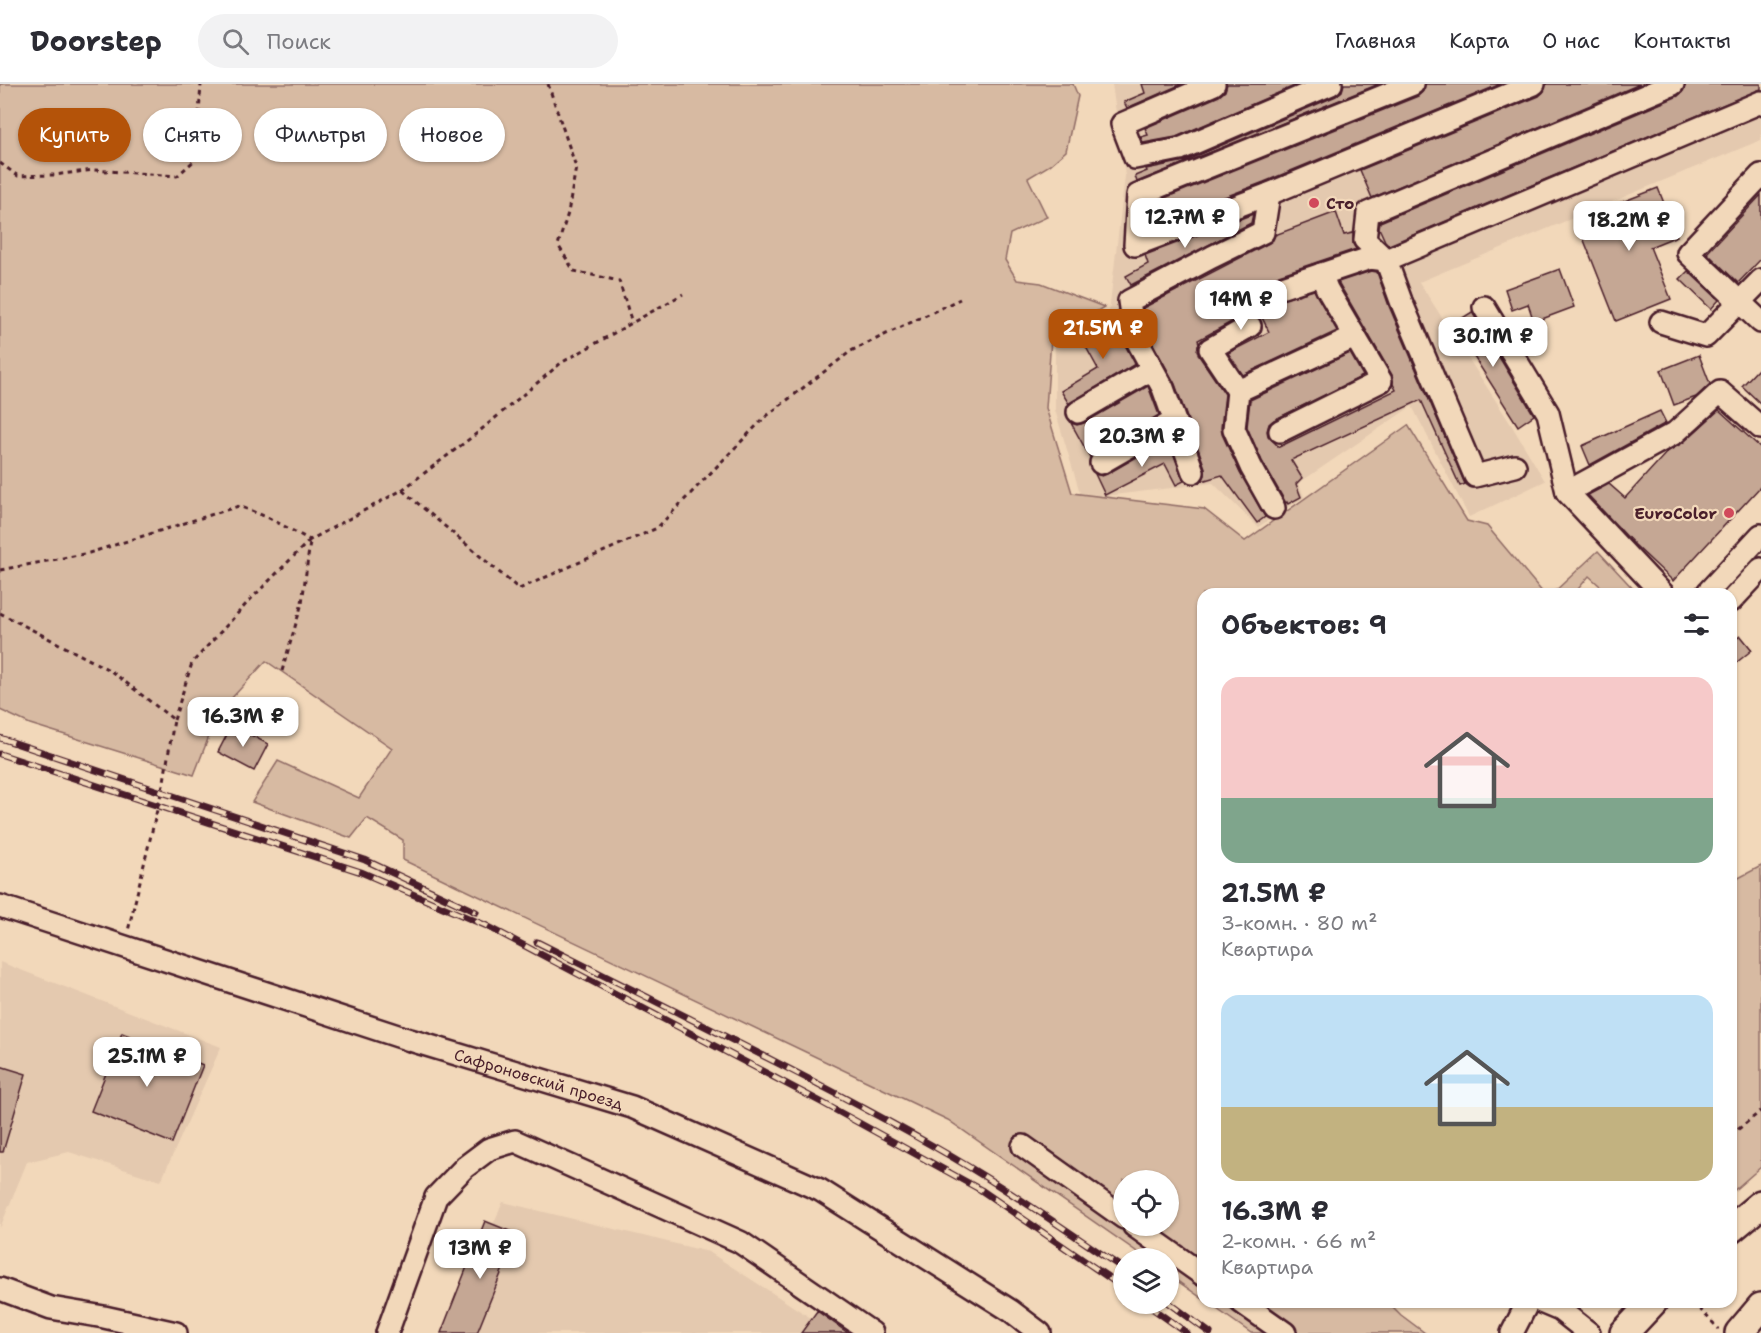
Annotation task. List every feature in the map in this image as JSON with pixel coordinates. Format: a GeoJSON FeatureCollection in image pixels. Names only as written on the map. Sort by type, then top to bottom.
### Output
{"type":"FeatureCollection","features":[{"type":"Feature","properties":{"kind":"main road"},"geometry":{"type":"LineString","coordinates":[[1737,1224],[1761,1204]]}},
{"type":"Feature","properties":{"kind":"main road"},"geometry":{"type":"LineString","coordinates":[[1624,1333],[1647,1308]]}},
{"type":"Feature","properties":{"kind":"main road"},"geometry":{"type":"LineString","coordinates":[[1739,1333],[1761,1308]]}},
{"type":"Feature","properties":{"kind":"street"},"geometry":{"type":"LineString","coordinates":[[1214,84],[1122,124],[1135,158],[1180,149],[1331,84]]}},
{"type":"Feature","properties":{"kind":"street"},"geometry":{"type":"LineString","coordinates":[[1413,84],[1138,195],[1135,245],[1269,194],[1534,84]]}},
{"type":"Feature","properties":{"kind":"street"},"geometry":{"type":"LineString","coordinates":[[1515,466],[1474,476],[1386,260],[1365,240],[1368,213],[1673,84]]}},
{"type":"Feature","properties":{"kind":"street"},"geometry":{"type":"LineString","coordinates":[[1283,287],[1370,258],[1386,260],[1761,102]]}},
{"type":"Feature","properties":{"kind":"street"},"geometry":{"type":"LineString","coordinates":[[1761,175],[1689,253],[1761,322]]}},
{"type":"Feature","properties":{"kind":"street"},"geometry":{"type":"LineString","coordinates":[[1193,472],[1162,388],[1134,335],[1129,301],[1263,232],[1269,194]]}},
{"type":"Feature","properties":{"kind":"street"},"geometry":{"type":"LineString","coordinates":[[1280,431],[1381,381],[1321,274]]}},
{"type":"Feature","properties":{"kind":"street"},"geometry":{"type":"LineString","coordinates":[[1661,322],[1706,336],[1761,280]]}},
{"type":"Feature","properties":{"kind":"street"},"geometry":{"type":"LineString","coordinates":[[1484,307],[1548,412],[1567,492],[1657,588]]}},
{"type":"Feature","properties":{"kind":"street"},"geometry":{"type":"LineString","coordinates":[[1250,326],[1210,349],[1238,391],[1234,429],[1251,467],[1274,508]]}},
{"type":"Feature","properties":{"kind":"street"},"geometry":{"type":"LineString","coordinates":[[1238,391],[1355,337]]}},
{"type":"Feature","properties":{"kind":"street"},"geometry":{"type":"LineString","coordinates":[[1078,412],[1152,369]]}},
{"type":"Feature","properties":{"kind":"street"},"geometry":{"type":"LineString","coordinates":[[1567,492],[1675,433],[1720,392],[1761,428]]}},
{"type":"Feature","properties":{"kind":"street"},"geometry":{"type":"LineString","coordinates":[[1101,463],[1174,422]]}},
{"type":"Feature","properties":{"kind":"street"},"geometry":{"type":"LineString","coordinates":[[1712,588],[1761,535]]}},
{"type":"Feature","properties":{"kind":"street"},"geometry":{"type":"LineString","coordinates":[[1737,595],[1761,569]]}},
{"type":"Feature","properties":{"kind":"street","name":"Сафроновский проезд"},"geometry":{"type":"LineString","coordinates":[[0,906],[410,1040],[632,1107],[820,1190],[1011,1311],[1040,1333]]}},
{"type":"Feature","properties":{"kind":"street"},"geometry":{"type":"LineString","coordinates":[[387,1333],[436,1197],[465,1167],[489,1149],[515,1141],[740,1242],[872,1333]]}},
{"type":"Feature","properties":{"kind":"street"},"geometry":{"type":"LineString","coordinates":[[1023,1146],[1113,1210]]}},
{"type":"Feature","properties":{"kind":"street"},"geometry":{"type":"LineString","coordinates":[[1148,1236],[1197,1271]]}},
{"type":"Feature","properties":{"kind":"street"},"geometry":{"type":"LineString","coordinates":[[0,1288],[51,1308],[176,1333]]}},
{"type":"Feature","properties":{"kind":"street"},"geometry":{"type":"LineString","coordinates":[[1250,1308],[1285,1333]]}},
{"type":"Feature","properties":{"kind":"street"},"geometry":{"type":"LineString","coordinates":[[1512,1333],[1525,1308]]}},
{"type":"Feature","properties":{"kind":"street"},"geometry":{"type":"LineString","coordinates":[[1555,1308],[1589,1333]]}},
{"type":"Feature","properties":{"kind":"path"},"geometry":{"type":"LineString","coordinates":[[0,163],[18,176],[54,175],[94,170],[177,176],[196,159],[201,84]]}},
{"type":"Feature","properties":{"kind":"path"},"geometry":{"type":"LineString","coordinates":[[548,84],[576,167],[568,213],[558,245],[574,271],[619,281],[632,323]]}},
{"type":"Feature","properties":{"kind":"path"},"geometry":{"type":"LineString","coordinates":[[124,947],[164,782],[174,720],[192,663],[310,540],[402,490],[476,434],[561,363],[683,294]]}},
{"type":"Feature","properties":{"kind":"path"},"geometry":{"type":"LineString","coordinates":[[402,490],[519,589],[657,528],[764,418],[851,351],[960,299]]}},
{"type":"Feature","properties":{"kind":"path"},"geometry":{"type":"LineString","coordinates":[[0,570],[89,553],[238,506],[269,518],[310,540]]}},
{"type":"Feature","properties":{"kind":"path"},"geometry":{"type":"LineString","coordinates":[[282,671],[302,603],[310,540]]}},
{"type":"Feature","properties":{"kind":"path"},"geometry":{"type":"LineString","coordinates":[[0,613],[111,671],[174,720]]}},
{"type":"Feature","properties":{"kind":"path"},"geometry":{"type":"LineString","coordinates":[[1737,1130],[1761,1111]]}},
{"type":"Feature","properties":{"kind":"path"},"geometry":{"type":"LineString","coordinates":[[1699,1308],[1722,1333]]}},
{"type":"Feature","properties":{"kind":"shaded area"},"geometry":{"type":"Polygon","coordinates":[[[0,84],[1073,84],[1078,96],[1066,151],[1050,165],[1028,178],[1047,217],[1010,234],[1005,260],[1017,280],[1041,283],[1104,307],[1051,339],[1046,408],[1072,493],[1204,509],[1245,541],[1408,425],[1467,521],[1487,526],[1539,588],[1197,588],[1197,1295],[1179,1282],[1179,1248],[1132,1248],[1114,1236],[1179,1236],[1179,1170],[1113,1170],[1113,1235],[948,1120],[403,860],[403,840],[367,818],[351,838],[252,802],[278,761],[359,798],[392,748],[266,661],[218,713],[194,775],[30,724],[0,710],[0,84]]]}},
{"type":"Feature","properties":{"kind":"shaded area"},"geometry":{"type":"Polygon","coordinates":[[[1112,84],[1761,84],[1761,140],[1419,282],[1545,481],[1469,517],[1412,406],[1299,483],[1304,497],[1258,527],[1213,483],[1105,496],[1080,493],[1055,410],[1055,345],[1109,312],[1125,176],[1112,84]]]}},
{"type":"Feature","properties":{"kind":"shaded area"},"geometry":{"type":"Polygon","coordinates":[[[1598,551],[1632,588],[1602,588],[1589,576],[1579,588],[1558,588],[1598,551]]]}},
{"type":"Feature","properties":{"kind":"shaded area"},"geometry":{"type":"Polygon","coordinates":[[[1761,866],[1761,1167],[1737,1188],[1737,879],[1761,866]]]}},
{"type":"Feature","properties":{"kind":"shaded area"},"geometry":{"type":"Polygon","coordinates":[[[0,962],[221,1047],[161,1181],[69,1152],[27,1162],[0,1228],[0,962]]]}},
{"type":"Feature","properties":{"kind":"shaded area"},"geometry":{"type":"Polygon","coordinates":[[[503,1202],[709,1252],[834,1333],[445,1333],[503,1202]]]}},
{"type":"Feature","properties":{"kind":"shaded area"},"geometry":{"type":"Polygon","coordinates":[[[1216,1308],[1394,1308],[1425,1333],[1251,1333],[1216,1308]]]}},
{"type":"Feature","properties":{"kind":"building"},"geometry":{"type":"Polygon","coordinates":[[[1142,84],[1182,84],[1127,108],[1124,102],[1145,93],[1142,84]]]}},
{"type":"Feature","properties":{"kind":"building"},"geometry":{"type":"Polygon","coordinates":[[[1227,84],[1299,84],[1176,137],[1143,143],[1141,137],[1148,135],[1145,128],[1219,96],[1225,91],[1227,84]]]}},
{"type":"Feature","properties":{"kind":"building"},"geometry":{"type":"Polygon","coordinates":[[[1344,84],[1379,84],[1137,182],[1135,176],[1147,171],[1146,169],[1185,161],[1336,96],[1342,91],[1344,84]]]}},
{"type":"Feature","properties":{"kind":"building"},"geometry":{"type":"Polygon","coordinates":[[[1425,84],[1501,84],[1264,182],[1149,226],[1150,204],[1418,96],[1425,84]]]}},
{"type":"Feature","properties":{"kind":"building"},"geometry":{"type":"Polygon","coordinates":[[[1546,84],[1640,84],[1372,198],[1360,170],[1539,96],[1546,84]]]}},
{"type":"Feature","properties":{"kind":"building"},"geometry":{"type":"Polygon","coordinates":[[[1686,84],[1761,84],[1761,89],[1389,245],[1385,241],[1379,228],[1380,222],[1678,96],[1686,84]]]}},
{"type":"Feature","properties":{"kind":"building"},"geometry":{"type":"Polygon","coordinates":[[[1658,188],[1677,236],[1650,247],[1671,299],[1616,321],[1576,220],[1658,188]]]}},
{"type":"Feature","properties":{"kind":"building"},"geometry":{"type":"Polygon","coordinates":[[[1761,195],[1761,259],[1738,283],[1707,253],[1761,195]]]}},
{"type":"Feature","properties":{"kind":"building"},"geometry":{"type":"Polygon","coordinates":[[[1336,212],[1344,235],[1353,233],[1353,244],[1356,249],[1279,275],[1270,285],[1271,292],[1281,300],[1314,290],[1337,331],[1243,375],[1228,353],[1269,332],[1258,309],[1198,340],[1199,356],[1225,394],[1222,434],[1240,473],[1265,517],[1257,523],[1222,475],[1202,481],[1205,468],[1175,384],[1146,331],[1143,308],[1269,243],[1275,235],[1336,212]]]}},
{"type":"Feature","properties":{"kind":"building"},"geometry":{"type":"Polygon","coordinates":[[[1253,214],[1251,223],[1131,285],[1126,276],[1148,264],[1145,255],[1253,214]]]}},
{"type":"Feature","properties":{"kind":"building"},"geometry":{"type":"Polygon","coordinates":[[[1560,269],[1574,307],[1534,322],[1528,304],[1512,310],[1505,289],[1560,269]]]}},
{"type":"Feature","properties":{"kind":"building"},"geometry":{"type":"Polygon","coordinates":[[[1371,271],[1377,272],[1389,306],[1465,484],[1460,486],[1421,400],[1291,460],[1302,478],[1296,484],[1301,497],[1288,504],[1262,461],[1247,427],[1250,400],[1350,353],[1363,376],[1269,424],[1268,436],[1279,447],[1396,390],[1392,375],[1338,282],[1371,271]]]}},
{"type":"Feature","properties":{"kind":"building"},"geometry":{"type":"Polygon","coordinates":[[[1688,271],[1719,300],[1711,309],[1680,279],[1688,271]]]}},
{"type":"Feature","properties":{"kind":"building"},"geometry":{"type":"Polygon","coordinates":[[[1472,312],[1534,415],[1518,426],[1453,324],[1472,312]]]}},
{"type":"Feature","properties":{"kind":"building"},"geometry":{"type":"Polygon","coordinates":[[[1118,313],[1123,341],[1135,364],[1069,404],[1061,391],[1098,369],[1086,347],[1103,337],[1096,326],[1118,313]]]}},
{"type":"Feature","properties":{"kind":"building"},"geometry":{"type":"Polygon","coordinates":[[[1699,355],[1710,384],[1696,397],[1674,405],[1661,370],[1699,355]]]}},
{"type":"Feature","properties":{"kind":"building"},"geometry":{"type":"Polygon","coordinates":[[[1761,366],[1761,404],[1742,386],[1761,366]]]}},
{"type":"Feature","properties":{"kind":"building"},"geometry":{"type":"Polygon","coordinates":[[[1148,386],[1159,415],[1090,457],[1071,423],[1077,425],[1084,423],[1148,386]]]}},
{"type":"Feature","properties":{"kind":"building"},"geometry":{"type":"Polygon","coordinates":[[[1719,410],[1761,448],[1761,486],[1673,581],[1588,495],[1609,484],[1625,498],[1667,452],[1684,442],[1719,410]]]}},
{"type":"Feature","properties":{"kind":"building"},"geometry":{"type":"Polygon","coordinates":[[[1660,411],[1666,423],[1590,465],[1582,446],[1660,411]]]}},
{"type":"Feature","properties":{"kind":"building"},"geometry":{"type":"Polygon","coordinates":[[[1168,439],[1184,481],[1176,485],[1165,464],[1105,495],[1095,474],[1102,476],[1107,474],[1168,439]]]}},
{"type":"Feature","properties":{"kind":"building"},"geometry":{"type":"Polygon","coordinates":[[[1740,635],[1752,650],[1737,662],[1737,638],[1740,635]]]}},
{"type":"Feature","properties":{"kind":"building"},"geometry":{"type":"Polygon","coordinates":[[[232,725],[268,744],[254,771],[218,752],[232,725]]]}},
{"type":"Feature","properties":{"kind":"building"},"geometry":{"type":"Polygon","coordinates":[[[122,1033],[203,1065],[172,1143],[91,1111],[122,1033]]]}},
{"type":"Feature","properties":{"kind":"building"},"geometry":{"type":"Polygon","coordinates":[[[0,1066],[26,1074],[3,1152],[0,1152],[0,1066]]]}},
{"type":"Feature","properties":{"kind":"building"},"geometry":{"type":"Polygon","coordinates":[[[485,1221],[517,1234],[477,1333],[441,1333],[485,1221]]]}},
{"type":"Feature","properties":{"kind":"building"},"geometry":{"type":"Polygon","coordinates":[[[817,1311],[848,1333],[801,1333],[817,1311]]]}},
{"type":"Feature","properties":{"kind":"railway"},"geometry":{"type":"LineString","coordinates":[[0,738],[365,860],[476,912]]}},
{"type":"Feature","properties":{"kind":"railway"},"geometry":{"type":"LineString","coordinates":[[0,754],[361,872],[487,926],[821,1102],[981,1190],[1113,1280]]}},
{"type":"Feature","properties":{"kind":"railway"},"geometry":{"type":"LineString","coordinates":[[537,942],[786,1067],[933,1146],[1006,1190],[1113,1262]]}},
{"type":"Feature","properties":{"kind":"railway"},"geometry":{"type":"LineString","coordinates":[[1179,1310],[1210,1333]]}},
{"type":"Feature","properties":{"kind":"railway"},"geometry":{"type":"LineString","coordinates":[[1160,1314],[1187,1333]]}},
{"type":"Feature","properties":{"kind":"place","name":"Сто"},"geometry":{"type":"Point","coordinates":[1314,203]}},
{"type":"Feature","properties":{"kind":"place","name":"EuroColor"},"geometry":{"type":"Point","coordinates":[1729,513]}}]}
